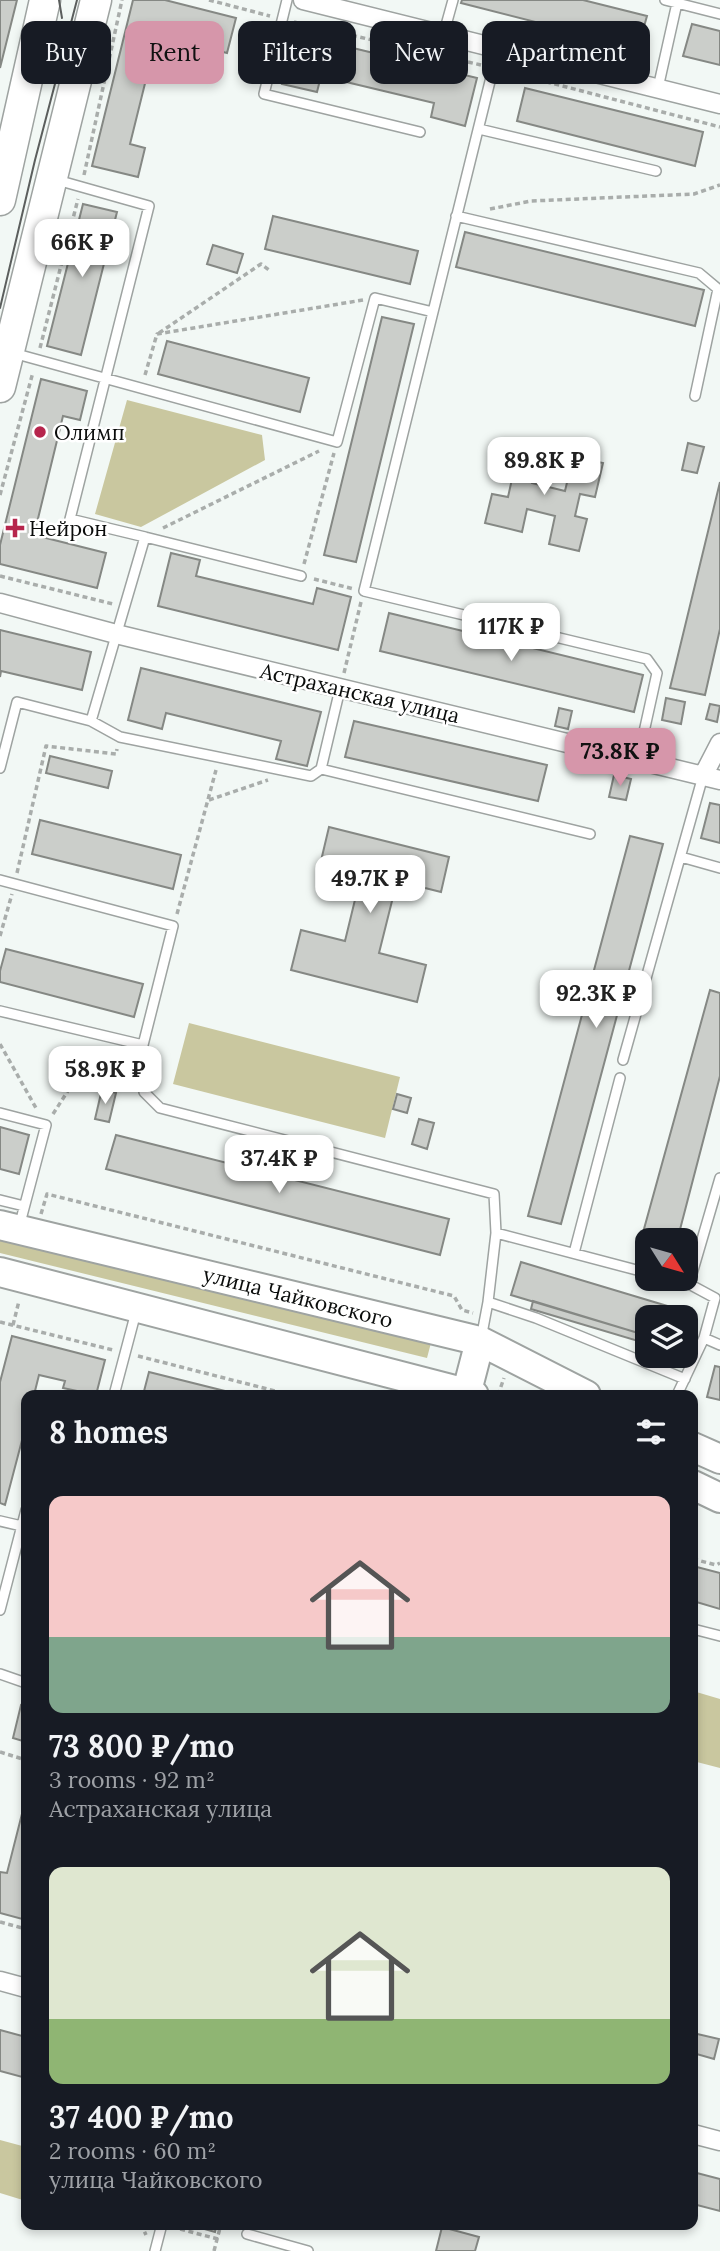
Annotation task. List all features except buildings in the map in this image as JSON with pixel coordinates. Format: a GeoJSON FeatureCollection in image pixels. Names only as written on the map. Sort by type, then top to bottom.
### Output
{"type":"FeatureCollection","features":[{"type":"Feature","properties":{"kind":"highway"},"geometry":{"type":"LineString","coordinates":[[0,200],[45,0]]}},
{"type":"Feature","properties":{"kind":"highway"},"geometry":{"type":"LineString","coordinates":[[0,387],[96,0]]}},
{"type":"Feature","properties":{"kind":"main road","name":"улица Чайковского"},"geometry":{"type":"LineString","coordinates":[[16,1219],[483,1328],[578,1390]]}},
{"type":"Feature","properties":{"kind":"main road"},"geometry":{"type":"LineString","coordinates":[[0,1272],[458,1390]]}},
{"type":"Feature","properties":{"kind":"main road"},"geometry":{"type":"LineString","coordinates":[[471,1390],[483,1328]]}},
{"type":"Feature","properties":{"kind":"main road"},"geometry":{"type":"LineString","coordinates":[[698,1449],[720,1459]]}},
{"type":"Feature","properties":{"kind":"main road"},"geometry":{"type":"LineString","coordinates":[[698,1487],[720,1497]]}},
{"type":"Feature","properties":{"kind":"main road"},"geometry":{"type":"LineString","coordinates":[[698,1509],[720,1509]]}},
{"type":"Feature","properties":{"kind":"street"},"geometry":{"type":"LineString","coordinates":[[303,0],[385,21]]}},
{"type":"Feature","properties":{"kind":"street"},"geometry":{"type":"LineString","coordinates":[[642,84],[720,104]]}},
{"type":"Feature","properties":{"kind":"street","name":"Астраханская улица"},"geometry":{"type":"LineString","coordinates":[[0,603],[116,634],[711,778]]}},
{"type":"Feature","properties":{"kind":"street"},"geometry":{"type":"LineString","coordinates":[[711,778],[720,743]]}},
{"type":"Feature","properties":{"kind":"street"},"geometry":{"type":"LineString","coordinates":[[0,1980],[21,1986]]}},
{"type":"Feature","properties":{"kind":"street"},"geometry":{"type":"LineString","coordinates":[[698,2135],[720,2141]]}},
{"type":"Feature","properties":{"kind":"lane"},"geometry":{"type":"LineString","coordinates":[[287,0],[264,94],[420,132]]}},
{"type":"Feature","properties":{"kind":"lane"},"geometry":{"type":"LineString","coordinates":[[447,21],[453,0]]}},
{"type":"Feature","properties":{"kind":"lane"},"geometry":{"type":"LineString","coordinates":[[665,0],[720,13]]}},
{"type":"Feature","properties":{"kind":"lane"},"geometry":{"type":"LineString","coordinates":[[658,88],[677,3]]}},
{"type":"Feature","properties":{"kind":"lane"},"geometry":{"type":"LineString","coordinates":[[489,84],[364,591],[646,659],[657,673],[638,759]]}},
{"type":"Feature","properties":{"kind":"lane"},"geometry":{"type":"LineString","coordinates":[[479,129],[656,171]]}},
{"type":"Feature","properties":{"kind":"lane"},"geometry":{"type":"LineString","coordinates":[[50,178],[149,206],[70,519],[301,576]]}},
{"type":"Feature","properties":{"kind":"lane"},"geometry":{"type":"LineString","coordinates":[[456,216],[699,273],[718,289],[695,396]]}},
{"type":"Feature","properties":{"kind":"lane"},"geometry":{"type":"LineString","coordinates":[[8,352],[337,442],[374,298],[433,312]]}},
{"type":"Feature","properties":{"kind":"lane"},"geometry":{"type":"LineString","coordinates":[[91,721],[145,537]]}},
{"type":"Feature","properties":{"kind":"lane"},"geometry":{"type":"LineString","coordinates":[[0,768],[17,702],[91,721],[120,737],[311,776],[321,769],[340,689]]}},
{"type":"Feature","properties":{"kind":"lane"},"geometry":{"type":"LineString","coordinates":[[321,769],[590,834]]}},
{"type":"Feature","properties":{"kind":"lane"},"geometry":{"type":"LineString","coordinates":[[624,1060],[681,857],[711,778]]}},
{"type":"Feature","properties":{"kind":"lane"},"geometry":{"type":"LineString","coordinates":[[681,857],[720,868]]}},
{"type":"Feature","properties":{"kind":"lane"},"geometry":{"type":"LineString","coordinates":[[0,880],[173,926],[143,1045],[144,1092],[160,1108],[494,1194],[496,1233],[483,1328]]}},
{"type":"Feature","properties":{"kind":"lane"},"geometry":{"type":"LineString","coordinates":[[0,1011],[143,1045]]}},
{"type":"Feature","properties":{"kind":"lane"},"geometry":{"type":"LineString","coordinates":[[574,1253],[620,1078]]}},
{"type":"Feature","properties":{"kind":"lane"},"geometry":{"type":"LineString","coordinates":[[0,1113],[46,1125],[16,1219]]}},
{"type":"Feature","properties":{"kind":"lane"},"geometry":{"type":"LineString","coordinates":[[698,1256],[720,1178]]}},
{"type":"Feature","properties":{"kind":"lane"},"geometry":{"type":"LineString","coordinates":[[0,1200],[16,1219]]}},
{"type":"Feature","properties":{"kind":"lane"},"geometry":{"type":"LineString","coordinates":[[496,1233],[635,1269]]}},
{"type":"Feature","properties":{"kind":"lane"},"geometry":{"type":"LineString","coordinates":[[680,1390],[704,1338],[715,1298],[698,1288]]}},
{"type":"Feature","properties":{"kind":"lane"},"geometry":{"type":"LineString","coordinates":[[488,1302],[536,1318],[685,1379]]}},
{"type":"Feature","properties":{"kind":"lane"},"geometry":{"type":"LineString","coordinates":[[115,1390],[137,1307]]}},
{"type":"Feature","properties":{"kind":"lane"},"geometry":{"type":"LineString","coordinates":[[704,1338],[720,1345]]}},
{"type":"Feature","properties":{"kind":"lane"},"geometry":{"type":"LineString","coordinates":[[0,1521],[21,1526]]}},
{"type":"Feature","properties":{"kind":"lane"},"geometry":{"type":"LineString","coordinates":[[0,1610],[21,1537]]}},
{"type":"Feature","properties":{"kind":"lane"},"geometry":{"type":"LineString","coordinates":[[698,1630],[720,1636]]}},
{"type":"Feature","properties":{"kind":"lane"},"geometry":{"type":"LineString","coordinates":[[0,1674],[21,1681]]}},
{"type":"Feature","properties":{"kind":"lane"},"geometry":{"type":"LineString","coordinates":[[155,2251],[160,2230]]}},
{"type":"Feature","properties":{"kind":"lane"},"geometry":{"type":"LineString","coordinates":[[247,2234],[308,2251]]}},
{"type":"Feature","properties":{"kind":"path"},"geometry":{"type":"LineString","coordinates":[[0,495],[81,187],[122,0]]}},
{"type":"Feature","properties":{"kind":"path"},"geometry":{"type":"LineString","coordinates":[[209,0],[482,65]]}},
{"type":"Feature","properties":{"kind":"path"},"geometry":{"type":"LineString","coordinates":[[555,84],[720,127]]}},
{"type":"Feature","properties":{"kind":"path"},"geometry":{"type":"LineString","coordinates":[[456,216],[531,201],[694,194],[720,186]]}},
{"type":"Feature","properties":{"kind":"path"},"geometry":{"type":"LineString","coordinates":[[142,388],[157,334],[261,264],[270,270]]}},
{"type":"Feature","properties":{"kind":"path"},"geometry":{"type":"LineString","coordinates":[[157,334],[374,298]]}},
{"type":"Feature","properties":{"kind":"path"},"geometry":{"type":"LineString","coordinates":[[145,537],[337,442]]}},
{"type":"Feature","properties":{"kind":"path"},"geometry":{"type":"LineString","coordinates":[[337,442],[301,576],[364,591],[340,689]]}},
{"type":"Feature","properties":{"kind":"path"},"geometry":{"type":"LineString","coordinates":[[0,576],[125,607]]}},
{"type":"Feature","properties":{"kind":"path"},"geometry":{"type":"LineString","coordinates":[[0,936],[46,746],[116,754],[120,737]]}},
{"type":"Feature","properties":{"kind":"path"},"geometry":{"type":"LineString","coordinates":[[173,926],[219,758]]}},
{"type":"Feature","properties":{"kind":"path"},"geometry":{"type":"LineString","coordinates":[[209,800],[293,772]]}},
{"type":"Feature","properties":{"kind":"path"},"geometry":{"type":"LineString","coordinates":[[0,1044],[46,1125],[75,1080],[143,1045]]}},
{"type":"Feature","properties":{"kind":"path"},"geometry":{"type":"LineString","coordinates":[[16,1219],[40,1220],[47,1194],[454,1296],[462,1310],[483,1328]]}},
{"type":"Feature","properties":{"kind":"path"},"geometry":{"type":"LineString","coordinates":[[13,1325],[19,1301]]}},
{"type":"Feature","properties":{"kind":"path"},"geometry":{"type":"LineString","coordinates":[[0,1322],[271,1390]]}},
{"type":"Feature","properties":{"kind":"path"},"geometry":{"type":"LineString","coordinates":[[698,1560],[716,1565],[720,1563]]}},
{"type":"Feature","properties":{"kind":"path"},"geometry":{"type":"LineString","coordinates":[[0,1752],[21,1758]]}},
{"type":"Feature","properties":{"kind":"path"},"geometry":{"type":"LineString","coordinates":[[0,1922],[21,1928]]}},
{"type":"Feature","properties":{"kind":"path"},"geometry":{"type":"LineString","coordinates":[[184,2230],[218,2239]]}},
{"type":"Feature","properties":{"kind":"path"},"geometry":{"type":"LineString","coordinates":[[215,2251],[220,2230]]}},
{"type":"Feature","properties":{"kind":"shaded area"},"geometry":{"type":"Polygon","coordinates":[[[127,400],[262,435],[265,460],[141,527],[95,514],[127,400]]]}},
{"type":"Feature","properties":{"kind":"shaded area"},"geometry":{"type":"Polygon","coordinates":[[[189,1023],[400,1077],[385,1138],[173,1084],[189,1023]]]}},
{"type":"Feature","properties":{"kind":"shaded area"},"geometry":{"type":"Polygon","coordinates":[[[0,1240],[432,1339],[427,1358],[0,1253],[0,1240]]]}},
{"type":"Feature","properties":{"kind":"shaded area"},"geometry":{"type":"Polygon","coordinates":[[[698,1692],[720,1699],[720,1768],[698,1762],[698,1692]]]}},
{"type":"Feature","properties":{"kind":"shaded area"},"geometry":{"type":"Polygon","coordinates":[[[0,2140],[21,2146],[21,2199],[0,2193],[0,2140]]]}},
{"type":"Feature","properties":{"kind":"tram line"},"geometry":{"type":"LineString","coordinates":[[59,0],[62,18]]}},
{"type":"Feature","properties":{"kind":"tram line"},"geometry":{"type":"LineString","coordinates":[[0,308],[77,0]]}},
{"type":"Feature","properties":{"kind":"place","name":"Олимп"},"geometry":{"type":"Point","coordinates":[40,432]}},
{"type":"Feature","properties":{"kind":"place","name":"Нейрон"},"geometry":{"type":"Point","coordinates":[15,528]}}]}
